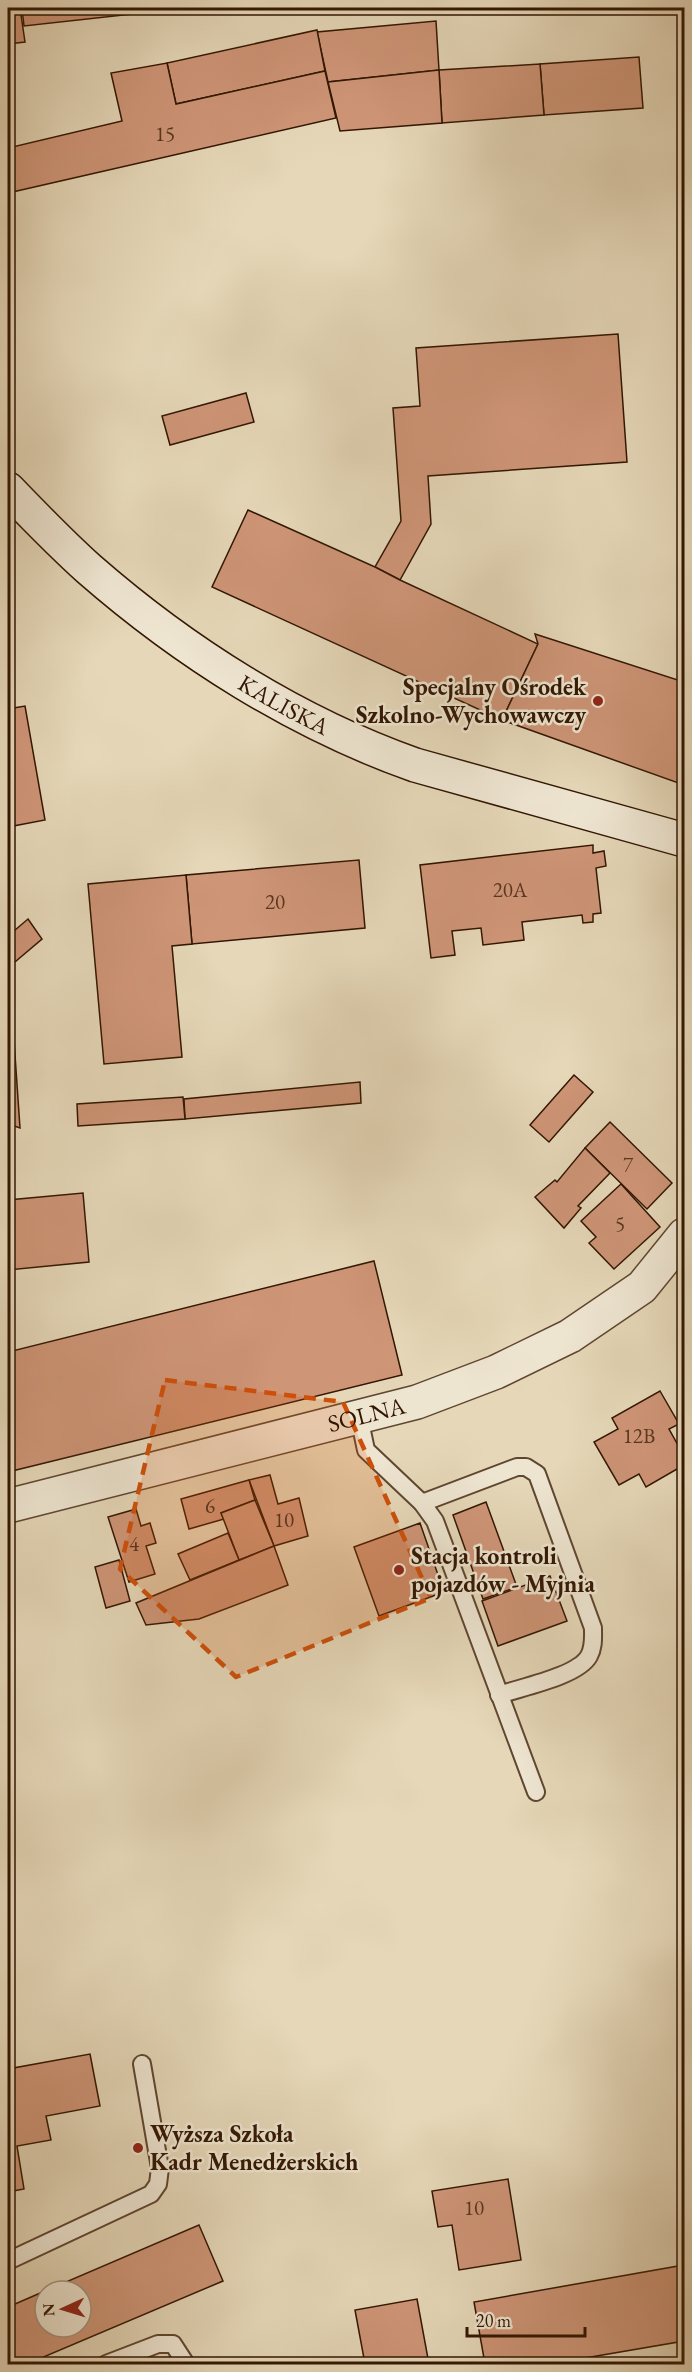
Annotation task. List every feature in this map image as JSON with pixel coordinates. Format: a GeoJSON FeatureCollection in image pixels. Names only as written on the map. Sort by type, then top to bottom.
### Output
{"type":"FeatureCollection","features":[{"type":"Feature","properties":{"kind":"street","name":"KALISKA"},"geometry":{"type":"LineString","coordinates":[[8,489],[88,568],[134,606],[207,658],[311,720],[376,751],[415,765],[684,840]]}},
{"type":"Feature","properties":{"kind":"street","name":"SOLNA"},"geometry":{"type":"LineString","coordinates":[[8,1506],[417,1402],[496,1372],[570,1336],[642,1287],[684,1235]]}},
{"type":"Feature","properties":{"kind":"lane"},"geometry":{"type":"LineString","coordinates":[[359,1417],[366,1450],[422,1503],[435,1521],[536,1792]]}},
{"type":"Feature","properties":{"kind":"lane"},"geometry":{"type":"LineString","coordinates":[[422,1503],[517,1467],[526,1467],[537,1474],[593,1628],[594,1644],[590,1655],[576,1669],[499,1695]]}},
{"type":"Feature","properties":{"kind":"lane"},"geometry":{"type":"LineString","coordinates":[[8,2261],[151,2194],[158,2184],[160,2168],[142,2064]]}},
{"type":"Feature","properties":{"kind":"lane"},"geometry":{"type":"LineString","coordinates":[[106,2364],[158,2344],[173,2344],[186,2364]]}},
{"type":"Feature","properties":{"kind":"highlighted area"},"geometry":{"type":"Polygon","coordinates":[[[165,1380],[343,1402],[431,1598],[236,1677],[120,1569],[165,1380]]]}},
{"type":"Feature","properties":{"kind":"building"},"geometry":{"type":"Polygon","coordinates":[[[8,8],[20,8],[25,42],[8,44],[8,8]]]}},
{"type":"Feature","properties":{"kind":"building"},"geometry":{"type":"Polygon","coordinates":[[[22,8],[187,8],[24,26],[22,8]]]}},
{"type":"Feature","properties":{"kind":"building"},"geometry":{"type":"Polygon","coordinates":[[[436,21],[439,70],[328,82],[317,32],[436,21]]]}},
{"type":"Feature","properties":{"kind":"building"},"geometry":{"type":"Polygon","coordinates":[[[317,30],[325,71],[176,104],[167,63],[317,30]]]}},
{"type":"Feature","properties":{"kind":"building"},"geometry":{"type":"Polygon","coordinates":[[[639,57],[643,108],[544,115],[540,64],[639,57]]]}},
{"type":"Feature","properties":{"kind":"building"},"geometry":{"type":"Polygon","coordinates":[[[167,63],[176,104],[325,71],[336,118],[8,193],[8,148],[122,121],[111,73],[167,63]]]}},
{"type":"Feature","properties":{"kind":"building"},"geometry":{"type":"Polygon","coordinates":[[[540,64],[544,115],[442,123],[439,70],[540,64]]]}},
{"type":"Feature","properties":{"kind":"building"},"geometry":{"type":"Polygon","coordinates":[[[439,70],[442,123],[340,131],[328,82],[439,70]]]}},
{"type":"Feature","properties":{"kind":"building"},"geometry":{"type":"Polygon","coordinates":[[[618,334],[627,462],[428,476],[431,524],[400,580],[375,567],[401,521],[393,408],[420,406],[416,348],[618,334]]]}},
{"type":"Feature","properties":{"kind":"building"},"geometry":{"type":"Polygon","coordinates":[[[246,393],[254,422],[170,445],[162,416],[246,393]]]}},
{"type":"Feature","properties":{"kind":"building"},"geometry":{"type":"Polygon","coordinates":[[[248,510],[538,644],[502,720],[212,587],[248,510]]]}},
{"type":"Feature","properties":{"kind":"building","name":"Specjalny Ośrodek Szkolno-Wychowawczy"},"geometry":{"type":"Polygon","coordinates":[[[535,634],[684,682],[684,785],[502,720],[538,644],[535,634]]]}},
{"type":"Feature","properties":{"kind":"building"},"geometry":{"type":"Polygon","coordinates":[[[25,706],[45,820],[8,827],[8,709],[25,706]]]}},
{"type":"Feature","properties":{"kind":"building"},"geometry":{"type":"Polygon","coordinates":[[[593,845],[593,853],[604,851],[606,866],[596,868],[601,913],[593,914],[593,922],[583,923],[582,915],[522,922],[524,940],[483,945],[481,928],[452,931],[455,955],[431,958],[420,865],[593,845]]]}},
{"type":"Feature","properties":{"kind":"building"},"geometry":{"type":"Polygon","coordinates":[[[359,860],[365,928],[192,944],[186,875],[359,860]]]}},
{"type":"Feature","properties":{"kind":"building"},"geometry":{"type":"Polygon","coordinates":[[[186,875],[192,944],[172,946],[182,1057],[104,1064],[88,884],[186,875]]]}},
{"type":"Feature","properties":{"kind":"building"},"geometry":{"type":"Polygon","coordinates":[[[28,919],[42,939],[9,967],[20,1128],[8,1124],[8,936],[28,919]]]}},
{"type":"Feature","properties":{"kind":"building"},"geometry":{"type":"Polygon","coordinates":[[[574,1075],[593,1092],[549,1142],[530,1125],[574,1075]]]}},
{"type":"Feature","properties":{"kind":"building"},"geometry":{"type":"Polygon","coordinates":[[[360,1082],[361,1103],[185,1119],[184,1099],[360,1082]]]}},
{"type":"Feature","properties":{"kind":"building"},"geometry":{"type":"Polygon","coordinates":[[[183,1097],[185,1119],[78,1126],[77,1104],[183,1097]]]}},
{"type":"Feature","properties":{"kind":"building"},"geometry":{"type":"Polygon","coordinates":[[[610,1122],[672,1183],[647,1209],[585,1148],[610,1122]]]}},
{"type":"Feature","properties":{"kind":"building"},"geometry":{"type":"Polygon","coordinates":[[[585,1148],[610,1173],[578,1206],[581,1208],[564,1228],[535,1197],[555,1180],[557,1182],[585,1148]]]}},
{"type":"Feature","properties":{"kind":"building"},"geometry":{"type":"Polygon","coordinates":[[[621,1184],[660,1227],[614,1269],[589,1243],[596,1237],[581,1221],[621,1184]]]}},
{"type":"Feature","properties":{"kind":"building"},"geometry":{"type":"Polygon","coordinates":[[[83,1193],[89,1262],[8,1270],[8,1200],[83,1193]]]}},
{"type":"Feature","properties":{"kind":"building"},"geometry":{"type":"Polygon","coordinates":[[[374,1261],[402,1375],[8,1472],[8,1352],[374,1261]]]}},
{"type":"Feature","properties":{"kind":"building"},"geometry":{"type":"Polygon","coordinates":[[[660,1391],[679,1424],[669,1429],[684,1456],[684,1465],[646,1487],[639,1474],[619,1485],[594,1442],[618,1429],[612,1418],[660,1391]]]}},
{"type":"Feature","properties":{"kind":"building"},"geometry":{"type":"Polygon","coordinates":[[[270,1475],[278,1504],[299,1498],[308,1536],[274,1546],[249,1480],[270,1475]]]}},
{"type":"Feature","properties":{"kind":"building"},"geometry":{"type":"Polygon","coordinates":[[[249,1480],[255,1500],[221,1513],[224,1519],[189,1529],[181,1499],[249,1480]]]}},
{"type":"Feature","properties":{"kind":"building"},"geometry":{"type":"Polygon","coordinates":[[[255,1500],[274,1546],[239,1560],[221,1513],[255,1500]]]}},
{"type":"Feature","properties":{"kind":"building"},"geometry":{"type":"Polygon","coordinates":[[[486,1502],[517,1587],[483,1599],[453,1515],[486,1502]]]}},
{"type":"Feature","properties":{"kind":"building"},"geometry":{"type":"Polygon","coordinates":[[[136,1509],[141,1526],[150,1523],[156,1543],[146,1546],[155,1574],[129,1582],[108,1517],[136,1509]]]}},
{"type":"Feature","properties":{"kind":"building","name":"Stacja kontroli pojazdów - Myjnia"},"geometry":{"type":"Polygon","coordinates":[[[420,1523],[444,1592],[379,1616],[354,1547],[420,1523]]]}},
{"type":"Feature","properties":{"kind":"building"},"geometry":{"type":"Polygon","coordinates":[[[228,1533],[239,1560],[190,1580],[178,1554],[228,1533]]]}},
{"type":"Feature","properties":{"kind":"building"},"geometry":{"type":"Polygon","coordinates":[[[274,1546],[288,1585],[199,1619],[146,1625],[136,1603],[274,1546]]]}},
{"type":"Feature","properties":{"kind":"building"},"geometry":{"type":"Polygon","coordinates":[[[119,1560],[130,1601],[106,1608],[95,1567],[119,1560]]]}},
{"type":"Feature","properties":{"kind":"building"},"geometry":{"type":"Polygon","coordinates":[[[550,1576],[567,1621],[498,1646],[482,1601],[550,1576]]]}},
{"type":"Feature","properties":{"kind":"building"},"geometry":{"type":"Polygon","coordinates":[[[90,2054],[100,2106],[46,2116],[51,2140],[17,2146],[24,2189],[8,2192],[8,2069],[90,2054]]]}},
{"type":"Feature","properties":{"kind":"building"},"geometry":{"type":"Polygon","coordinates":[[[508,2179],[521,2260],[459,2270],[452,2225],[438,2227],[432,2191],[508,2179]]]}},
{"type":"Feature","properties":{"kind":"building"},"geometry":{"type":"Polygon","coordinates":[[[199,2225],[223,2281],[93,2336],[93,2279],[73,2279],[199,2225]]]}},
{"type":"Feature","properties":{"kind":"building"},"geometry":{"type":"Polygon","coordinates":[[[684,2265],[684,2341],[550,2364],[485,2364],[474,2302],[684,2265]]]}},
{"type":"Feature","properties":{"kind":"building"},"geometry":{"type":"Polygon","coordinates":[[[33,2296],[33,2339],[86,2339],[27,2364],[17,2364],[8,2341],[8,2307],[33,2296]]]}},
{"type":"Feature","properties":{"kind":"building"},"geometry":{"type":"Polygon","coordinates":[[[417,2299],[429,2364],[365,2364],[355,2310],[417,2299]]]}},
{"type":"Feature","properties":{"kind":"place","name":"Specjalny Ośrodek Szkolno-Wychowawczy"},"geometry":{"type":"Point","coordinates":[598,701]}},
{"type":"Feature","properties":{"kind":"place","name":"Stacja kontroli pojazdów - Myjnia"},"geometry":{"type":"Point","coordinates":[399,1570]}},
{"type":"Feature","properties":{"kind":"place","name":"Wyższa Szkoła Kadr Menedżerskich"},"geometry":{"type":"Point","coordinates":[138,2148]}}]}
